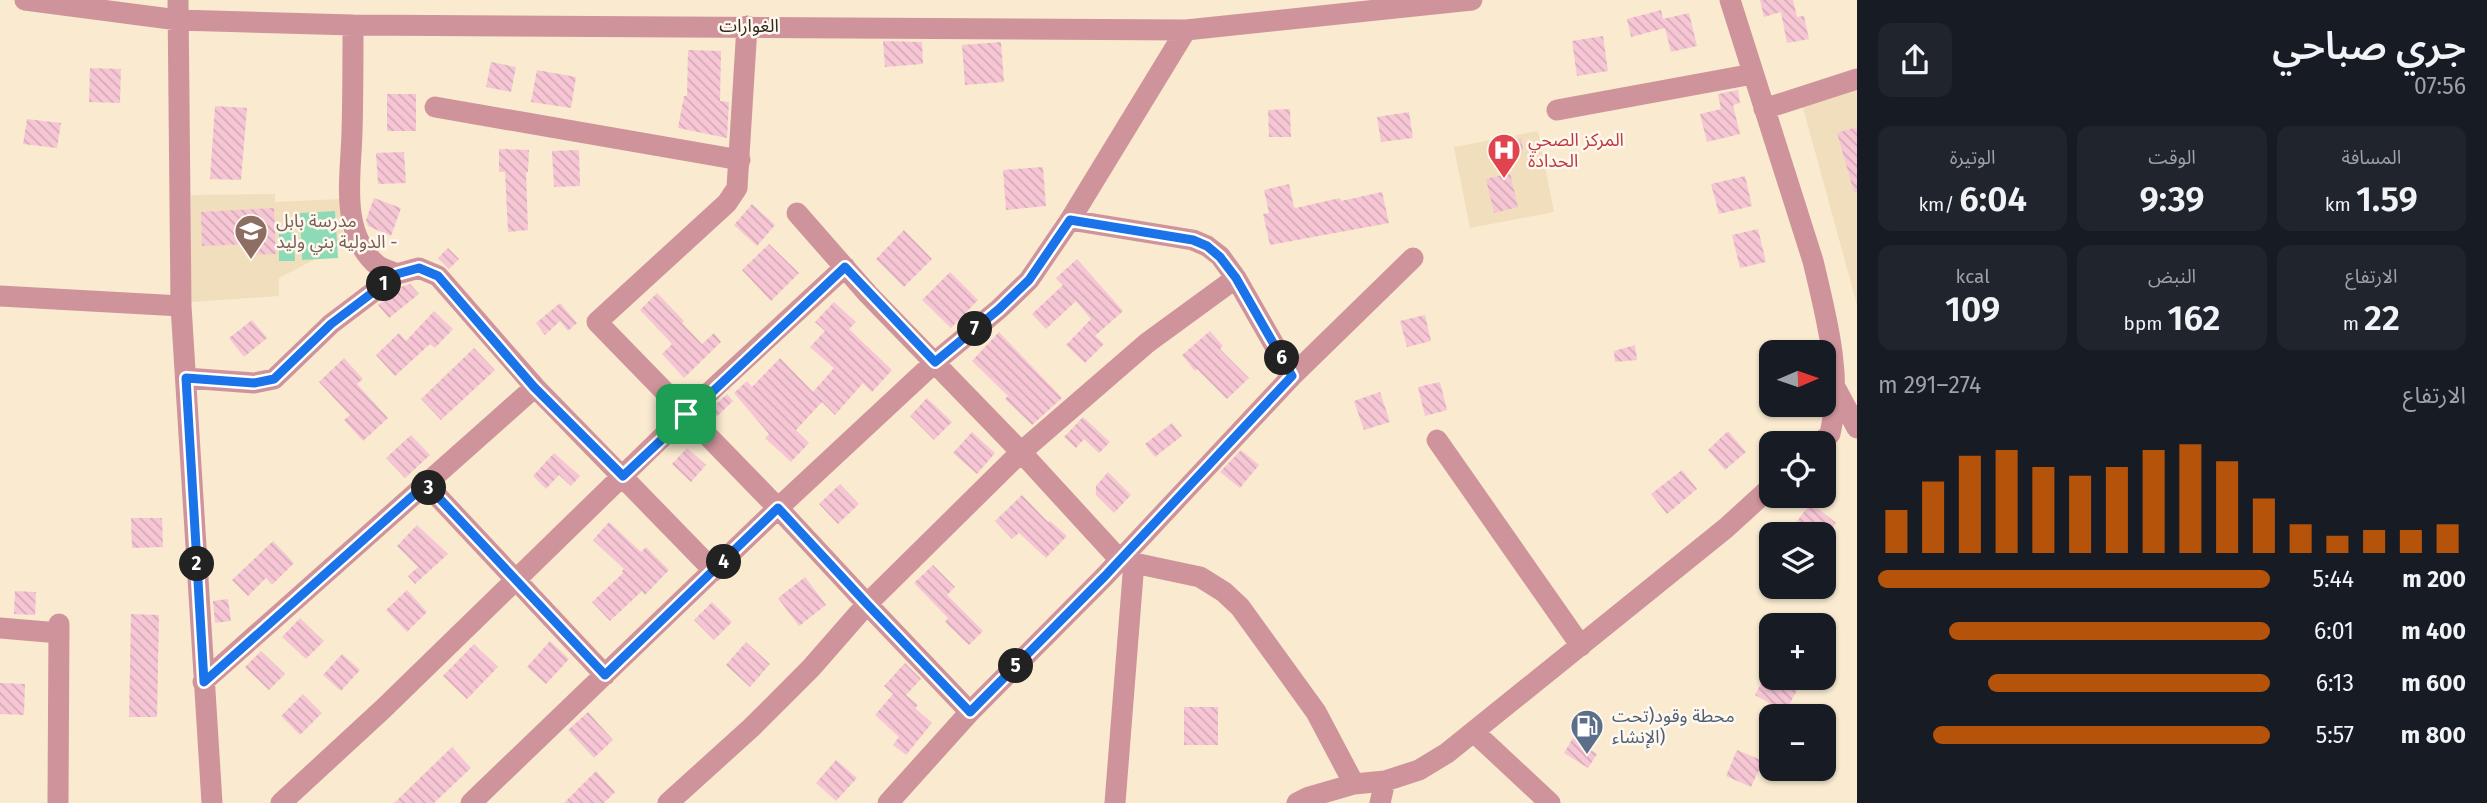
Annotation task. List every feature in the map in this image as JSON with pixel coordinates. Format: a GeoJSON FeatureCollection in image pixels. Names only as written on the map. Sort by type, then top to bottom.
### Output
{"type":"FeatureCollection","features":[{"type":"Feature","properties":{"kind":"street","name":"الغوارات"},"geometry":{"type":"LineString","coordinates":[[26,0],[353,25],[1186,30],[1318,7],[1472,0]]}},
{"type":"Feature","properties":{"kind":"street"},"geometry":{"type":"LineString","coordinates":[[1730,0],[1813,261],[1829,340]]}},
{"type":"Feature","properties":{"kind":"street"},"geometry":{"type":"LineString","coordinates":[[178,10],[181,306],[212,803]]}},
{"type":"Feature","properties":{"kind":"street"},"geometry":{"type":"LineString","coordinates":[[353,25],[352,138],[348,163],[353,225],[361,245],[378,266],[397,274]]}},
{"type":"Feature","properties":{"kind":"street"},"geometry":{"type":"LineString","coordinates":[[747,26],[737,188],[727,203],[597,322],[778,508],[970,712]]}},
{"type":"Feature","properties":{"kind":"street"},"geometry":{"type":"LineString","coordinates":[[471,803],[778,508],[935,362],[999,309],[1029,280],[1070,220],[1186,30]]}},
{"type":"Feature","properties":{"kind":"street"},"geometry":{"type":"LineString","coordinates":[[1557,110],[1753,74]]}},
{"type":"Feature","properties":{"kind":"street"},"geometry":{"type":"LineString","coordinates":[[1764,108],[1857,79]]}},
{"type":"Feature","properties":{"kind":"street"},"geometry":{"type":"LineString","coordinates":[[435,107],[740,160]]}},
{"type":"Feature","properties":{"kind":"street"},"geometry":{"type":"LineString","coordinates":[[797,213],[935,362],[1127,561],[1200,577],[1224,592],[1240,607],[1316,712],[1354,785]]}},
{"type":"Feature","properties":{"kind":"street"},"geometry":{"type":"LineString","coordinates":[[1070,220],[1193,240],[1207,246],[1220,257],[1236,278],[1292,376]]}},
{"type":"Feature","properties":{"kind":"street"},"geometry":{"type":"LineString","coordinates":[[888,803],[970,712],[1127,561],[1292,376],[1413,258]]}},
{"type":"Feature","properties":{"kind":"street"},"geometry":{"type":"LineString","coordinates":[[281,803],[383,709],[686,414],[845,267]]}},
{"type":"Feature","properties":{"kind":"street"},"geometry":{"type":"LineString","coordinates":[[186,378],[254,383],[274,379],[331,324],[397,274],[419,268],[438,276],[534,387],[714,571]]}},
{"type":"Feature","properties":{"kind":"street"},"geometry":{"type":"LineString","coordinates":[[668,803],[772,708],[867,604],[1021,452],[1146,343],[1236,278]]}},
{"type":"Feature","properties":{"kind":"street"},"geometry":{"type":"LineString","coordinates":[[0,296],[181,306]]}},
{"type":"Feature","properties":{"kind":"street"},"geometry":{"type":"LineString","coordinates":[[204,682],[534,387]]}},
{"type":"Feature","properties":{"kind":"street"},"geometry":{"type":"LineString","coordinates":[[1836,388],[1857,429]]}},
{"type":"Feature","properties":{"kind":"street"},"geometry":{"type":"LineString","coordinates":[[1437,440],[1581,646]]}},
{"type":"Feature","properties":{"kind":"street"},"geometry":{"type":"LineString","coordinates":[[426,484],[605,675]]}},
{"type":"Feature","properties":{"kind":"street"},"geometry":{"type":"LineString","coordinates":[[1297,803],[1309,797],[1419,770],[1447,753],[1726,528],[1759,498]]}},
{"type":"Feature","properties":{"kind":"street"},"geometry":{"type":"LineString","coordinates":[[1115,803],[1127,561]]}},
{"type":"Feature","properties":{"kind":"street"},"geometry":{"type":"LineString","coordinates":[[0,628],[59,628],[58,803]]}},
{"type":"Feature","properties":{"kind":"street"},"geometry":{"type":"LineString","coordinates":[[1475,733],[1550,803]]}},
{"type":"Feature","properties":{"kind":"street"},"geometry":{"type":"LineString","coordinates":[[1380,803],[1385,780]]}},
{"type":"Feature","properties":{"kind":"shaded area"},"geometry":{"type":"Polygon","coordinates":[[[1857,89],[1857,305],[1802,104],[1857,89]]]}},
{"type":"Feature","properties":{"kind":"shaded area","name":"المركز الصحي الحدادة"},"geometry":{"type":"Polygon","coordinates":[[[1538,131],[1554,212],[1470,228],[1454,147],[1538,131]]]}},
{"type":"Feature","properties":{"kind":"shaded area","name":"مدرسة بابل الدولية بني وليد -"},"geometry":{"type":"Polygon","coordinates":[[[275,194],[275,202],[341,199],[344,244],[279,278],[279,296],[191,302],[191,195],[275,194]]]}},
{"type":"Feature","properties":{"kind":"green space"},"geometry":{"type":"Polygon","coordinates":[[[335,211],[338,258],[302,260],[300,213],[335,211]]]}},
{"type":"Feature","properties":{"kind":"green space"},"geometry":{"type":"Polygon","coordinates":[[[279,232],[294,232],[295,261],[279,261],[279,232]]]}},
{"type":"Feature","properties":{"kind":"building"},"geometry":{"type":"Polygon","coordinates":[[[1760,0],[1793,0],[1797,17],[1804,16],[1809,39],[1787,43],[1781,12],[1764,17],[1760,0]]]}},
{"type":"Feature","properties":{"kind":"building"},"geometry":{"type":"Polygon","coordinates":[[[1661,10],[1663,19],[1689,13],[1697,46],[1671,52],[1665,28],[1631,37],[1627,19],[1661,10]]]}},
{"type":"Feature","properties":{"kind":"building"},"geometry":{"type":"Polygon","coordinates":[[[1603,36],[1608,71],[1577,76],[1572,41],[1603,36]]]}},
{"type":"Feature","properties":{"kind":"building"},"geometry":{"type":"Polygon","coordinates":[[[883,41],[922,42],[923,64],[885,67],[883,41]]]}},
{"type":"Feature","properties":{"kind":"building"},"geometry":{"type":"Polygon","coordinates":[[[1001,42],[1004,82],[965,85],[962,45],[1001,42]]]}},
{"type":"Feature","properties":{"kind":"building"},"geometry":{"type":"Polygon","coordinates":[[[688,50],[721,51],[720,101],[729,102],[727,138],[678,128],[684,96],[687,96],[688,50]]]}},
{"type":"Feature","properties":{"kind":"building"},"geometry":{"type":"Polygon","coordinates":[[[491,62],[516,67],[511,92],[486,87],[491,62]]]}},
{"type":"Feature","properties":{"kind":"building"},"geometry":{"type":"Polygon","coordinates":[[[90,68],[121,69],[120,103],[89,102],[90,68]]]}},
{"type":"Feature","properties":{"kind":"building"},"geometry":{"type":"Polygon","coordinates":[[[537,70],[576,77],[571,108],[531,102],[537,70]]]}},
{"type":"Feature","properties":{"kind":"building"},"geometry":{"type":"Polygon","coordinates":[[[1738,90],[1740,103],[1733,105],[1740,134],[1707,142],[1700,114],[1721,109],[1718,94],[1738,90]]]}},
{"type":"Feature","properties":{"kind":"building"},"geometry":{"type":"Polygon","coordinates":[[[387,94],[416,94],[416,131],[387,131],[387,94]]]}},
{"type":"Feature","properties":{"kind":"building"},"geometry":{"type":"Polygon","coordinates":[[[215,106],[247,108],[241,180],[210,179],[215,106]]]}},
{"type":"Feature","properties":{"kind":"building"},"geometry":{"type":"Polygon","coordinates":[[[1290,109],[1291,137],[1269,137],[1268,110],[1290,109]]]}},
{"type":"Feature","properties":{"kind":"building"},"geometry":{"type":"Polygon","coordinates":[[[1409,112],[1413,138],[1381,142],[1377,117],[1409,112]]]}},
{"type":"Feature","properties":{"kind":"building"},"geometry":{"type":"Polygon","coordinates":[[[27,119],[61,123],[57,148],[23,144],[27,119]]]}},
{"type":"Feature","properties":{"kind":"building"},"geometry":{"type":"Polygon","coordinates":[[[1857,127],[1857,192],[1854,192],[1837,133],[1857,127]]]}},
{"type":"Feature","properties":{"kind":"building"},"geometry":{"type":"Polygon","coordinates":[[[1521,138],[1523,150],[1497,155],[1495,143],[1521,138]]]}},
{"type":"Feature","properties":{"kind":"building"},"geometry":{"type":"Polygon","coordinates":[[[499,149],[529,150],[526,172],[528,230],[508,232],[505,172],[499,172],[499,149]]]}},
{"type":"Feature","properties":{"kind":"building"},"geometry":{"type":"Polygon","coordinates":[[[579,150],[580,186],[554,187],[552,151],[579,150]]]}},
{"type":"Feature","properties":{"kind":"building"},"geometry":{"type":"Polygon","coordinates":[[[404,152],[406,183],[378,184],[376,153],[404,152]]]}},
{"type":"Feature","properties":{"kind":"building"},"geometry":{"type":"Polygon","coordinates":[[[1043,167],[1046,206],[1006,210],[1003,170],[1043,167]]]}},
{"type":"Feature","properties":{"kind":"building"},"geometry":{"type":"Polygon","coordinates":[[[1510,173],[1518,207],[1494,213],[1486,179],[1510,173]]]}},
{"type":"Feature","properties":{"kind":"building"},"geometry":{"type":"Polygon","coordinates":[[[1745,176],[1752,206],[1719,214],[1711,184],[1745,176]]]}},
{"type":"Feature","properties":{"kind":"building"},"geometry":{"type":"Polygon","coordinates":[[[1289,184],[1296,208],[1382,192],[1389,223],[1270,245],[1263,214],[1269,213],[1264,190],[1289,184]]]}},
{"type":"Feature","properties":{"kind":"building"},"geometry":{"type":"Polygon","coordinates":[[[374,198],[401,208],[391,236],[368,226],[366,220],[374,198]]]}},
{"type":"Feature","properties":{"kind":"building"},"geometry":{"type":"Polygon","coordinates":[[[752,204],[775,225],[757,246],[734,225],[752,204]]]}},
{"type":"Feature","properties":{"kind":"building"},"geometry":{"type":"Polygon","coordinates":[[[274,208],[276,254],[250,255],[250,244],[202,246],[201,212],[274,208]]]}},
{"type":"Feature","properties":{"kind":"building"},"geometry":{"type":"Polygon","coordinates":[[[1758,229],[1766,262],[1740,268],[1732,235],[1758,229]]]}},
{"type":"Feature","properties":{"kind":"building"},"geometry":{"type":"Polygon","coordinates":[[[904,230],[932,259],[904,287],[876,259],[904,230]]]}},
{"type":"Feature","properties":{"kind":"building"},"geometry":{"type":"Polygon","coordinates":[[[769,244],[799,273],[771,301],[742,270],[769,244]]]}},
{"type":"Feature","properties":{"kind":"building"},"geometry":{"type":"Polygon","coordinates":[[[448,248],[459,259],[449,269],[438,258],[448,248]]]}},
{"type":"Feature","properties":{"kind":"building"},"geometry":{"type":"Polygon","coordinates":[[[1077,259],[1123,311],[1095,336],[1104,344],[1085,363],[1066,345],[1091,319],[1076,301],[1046,329],[1032,314],[1063,285],[1056,278],[1077,259]]]}},
{"type":"Feature","properties":{"kind":"building"},"geometry":{"type":"Polygon","coordinates":[[[950,272],[978,300],[951,328],[922,300],[950,272]]]}},
{"type":"Feature","properties":{"kind":"building"},"geometry":{"type":"Polygon","coordinates":[[[410,284],[419,294],[389,318],[378,305],[403,286],[410,284]]]}},
{"type":"Feature","properties":{"kind":"building"},"geometry":{"type":"Polygon","coordinates":[[[657,293],[702,344],[714,333],[721,342],[684,378],[662,354],[672,344],[640,310],[657,293]]]}},
{"type":"Feature","properties":{"kind":"building"},"geometry":{"type":"Polygon","coordinates":[[[834,302],[856,322],[849,329],[892,370],[872,392],[863,383],[835,415],[822,402],[796,430],[809,443],[791,462],[765,438],[769,434],[734,393],[747,381],[752,387],[780,358],[813,392],[834,368],[810,347],[825,331],[815,322],[834,302]]]}},
{"type":"Feature","properties":{"kind":"building"},"geometry":{"type":"Polygon","coordinates":[[[560,303],[577,323],[568,331],[560,321],[545,335],[536,323],[560,303]]]}},
{"type":"Feature","properties":{"kind":"building"},"geometry":{"type":"Polygon","coordinates":[[[434,311],[453,329],[435,348],[430,344],[395,376],[376,355],[399,333],[406,341],[434,311]]]}},
{"type":"Feature","properties":{"kind":"building"},"geometry":{"type":"Polygon","coordinates":[[[1425,315],[1431,341],[1407,347],[1400,321],[1425,315]]]}},
{"type":"Feature","properties":{"kind":"building"},"geometry":{"type":"Polygon","coordinates":[[[252,320],[267,338],[244,357],[229,338],[252,320]]]}},
{"type":"Feature","properties":{"kind":"building"},"geometry":{"type":"Polygon","coordinates":[[[1210,331],[1223,346],[1220,349],[1249,378],[1227,399],[1197,369],[1195,371],[1182,355],[1210,331]]]}},
{"type":"Feature","properties":{"kind":"building"},"geometry":{"type":"Polygon","coordinates":[[[999,332],[1062,398],[1032,425],[1005,399],[1008,396],[972,361],[999,332]]]}},
{"type":"Feature","properties":{"kind":"building"},"geometry":{"type":"Polygon","coordinates":[[[1635,345],[1637,360],[1615,362],[1614,351],[1635,345]]]}},
{"type":"Feature","properties":{"kind":"building"},"geometry":{"type":"Polygon","coordinates":[[[474,348],[495,370],[441,420],[421,399],[474,348]]]}},
{"type":"Feature","properties":{"kind":"building"},"geometry":{"type":"Polygon","coordinates":[[[344,358],[363,379],[357,384],[388,418],[363,441],[344,420],[350,415],[319,382],[344,358]]]}},
{"type":"Feature","properties":{"kind":"building"},"geometry":{"type":"Polygon","coordinates":[[[1440,382],[1447,410],[1425,416],[1418,387],[1440,382]]]}},
{"type":"Feature","properties":{"kind":"building"},"geometry":{"type":"Polygon","coordinates":[[[1380,392],[1390,422],[1364,430],[1354,401],[1380,392]]]}},
{"type":"Feature","properties":{"kind":"building"},"geometry":{"type":"Polygon","coordinates":[[[727,394],[733,401],[712,421],[705,414],[727,394]]]}},
{"type":"Feature","properties":{"kind":"building"},"geometry":{"type":"Polygon","coordinates":[[[927,398],[952,422],[934,440],[910,416],[927,398]]]}},
{"type":"Feature","properties":{"kind":"building"},"geometry":{"type":"Polygon","coordinates":[[[1083,417],[1110,442],[1099,453],[1084,439],[1076,448],[1064,437],[1083,417]]]}},
{"type":"Feature","properties":{"kind":"building"},"geometry":{"type":"Polygon","coordinates":[[[1172,423],[1182,436],[1155,457],[1145,444],[1172,423]]]}},
{"type":"Feature","properties":{"kind":"building"},"geometry":{"type":"Polygon","coordinates":[[[1728,431],[1746,452],[1725,470],[1708,450],[1728,431]]]}},
{"type":"Feature","properties":{"kind":"building"},"geometry":{"type":"Polygon","coordinates":[[[972,432],[995,453],[977,474],[953,453],[972,432]]]}},
{"type":"Feature","properties":{"kind":"building"},"geometry":{"type":"Polygon","coordinates":[[[411,435],[430,455],[405,478],[386,458],[411,435]]]}},
{"type":"Feature","properties":{"kind":"building"},"geometry":{"type":"Polygon","coordinates":[[[687,448],[706,465],[691,482],[672,464],[687,448]]]}},
{"type":"Feature","properties":{"kind":"building"},"geometry":{"type":"Polygon","coordinates":[[[1241,450],[1259,465],[1240,488],[1220,472],[1241,450]]]}},
{"type":"Feature","properties":{"kind":"building"},"geometry":{"type":"Polygon","coordinates":[[[554,453],[580,476],[571,486],[559,475],[546,489],[533,476],[554,453]]]}},
{"type":"Feature","properties":{"kind":"building"},"geometry":{"type":"Polygon","coordinates":[[[1682,470],[1697,489],[1667,514],[1651,494],[1682,470]]]}},
{"type":"Feature","properties":{"kind":"building"},"geometry":{"type":"Polygon","coordinates":[[[1108,472],[1131,495],[1114,513],[1096,495],[1096,486],[1108,472]]]}},
{"type":"Feature","properties":{"kind":"building"},"geometry":{"type":"Polygon","coordinates":[[[840,484],[859,504],[838,524],[819,504],[840,484]]]}},
{"type":"Feature","properties":{"kind":"building"},"geometry":{"type":"Polygon","coordinates":[[[1022,495],[1048,522],[1067,536],[1046,558],[1019,533],[1012,539],[995,521],[1022,495]]]}},
{"type":"Feature","properties":{"kind":"building"},"geometry":{"type":"Polygon","coordinates":[[[1807,508],[1817,508],[1835,522],[1796,522],[1807,508]]]}},
{"type":"Feature","properties":{"kind":"building"},"geometry":{"type":"Polygon","coordinates":[[[131,518],[162,518],[163,547],[132,548],[131,518]]]}},
{"type":"Feature","properties":{"kind":"building"},"geometry":{"type":"Polygon","coordinates":[[[609,522],[641,552],[646,547],[669,570],[645,595],[642,591],[610,621],[592,602],[624,569],[593,540],[609,522]]]}},
{"type":"Feature","properties":{"kind":"building"},"geometry":{"type":"Polygon","coordinates":[[[417,525],[448,554],[415,584],[408,576],[418,567],[397,546],[417,525]]]}},
{"type":"Feature","properties":{"kind":"building"},"geometry":{"type":"Polygon","coordinates":[[[273,541],[294,563],[272,585],[266,578],[248,596],[232,580],[273,541]]]}},
{"type":"Feature","properties":{"kind":"building"},"geometry":{"type":"Polygon","coordinates":[[[933,565],[955,587],[947,595],[983,631],[969,645],[945,622],[948,618],[914,583],[933,565]]]}},
{"type":"Feature","properties":{"kind":"building"},"geometry":{"type":"Polygon","coordinates":[[[805,577],[826,605],[799,626],[778,598],[805,577]]]}},
{"type":"Feature","properties":{"kind":"building"},"geometry":{"type":"Polygon","coordinates":[[[407,590],[427,612],[407,632],[386,610],[407,590]]]}},
{"type":"Feature","properties":{"kind":"building"},"geometry":{"type":"Polygon","coordinates":[[[15,591],[36,592],[35,615],[14,614],[15,591]]]}},
{"type":"Feature","properties":{"kind":"building"},"geometry":{"type":"Polygon","coordinates":[[[228,599],[231,621],[215,623],[213,601],[228,599]]]}},
{"type":"Feature","properties":{"kind":"building"},"geometry":{"type":"Polygon","coordinates":[[[712,602],[732,622],[714,640],[694,620],[712,602]]]}},
{"type":"Feature","properties":{"kind":"building"},"geometry":{"type":"Polygon","coordinates":[[[131,614],[159,615],[157,717],[129,717],[131,614]]]}},
{"type":"Feature","properties":{"kind":"building"},"geometry":{"type":"Polygon","coordinates":[[[300,618],[324,641],[306,659],[282,637],[300,618]]]}},
{"type":"Feature","properties":{"kind":"building"},"geometry":{"type":"Polygon","coordinates":[[[550,641],[569,659],[546,684],[527,667],[550,641]]]}},
{"type":"Feature","properties":{"kind":"building"},"geometry":{"type":"Polygon","coordinates":[[[746,642],[770,664],[750,687],[726,665],[746,642]]]}},
{"type":"Feature","properties":{"kind":"building"},"geometry":{"type":"Polygon","coordinates":[[[474,644],[498,667],[467,699],[443,676],[474,644]]]}},
{"type":"Feature","properties":{"kind":"building"},"geometry":{"type":"Polygon","coordinates":[[[261,651],[285,674],[269,690],[245,667],[261,651]]]}},
{"type":"Feature","properties":{"kind":"building"},"geometry":{"type":"Polygon","coordinates":[[[342,654],[360,670],[341,691],[323,675],[342,654]]]}},
{"type":"Feature","properties":{"kind":"building"},"geometry":{"type":"Polygon","coordinates":[[[905,663],[921,679],[906,695],[918,705],[915,708],[932,723],[906,755],[893,745],[899,737],[875,715],[893,694],[884,686],[905,663]]]}},
{"type":"Feature","properties":{"kind":"building"},"geometry":{"type":"Polygon","coordinates":[[[0,683],[25,684],[24,715],[0,714],[0,683]]]}},
{"type":"Feature","properties":{"kind":"building"},"geometry":{"type":"Polygon","coordinates":[[[1759,687],[1759,690],[1797,690],[1790,704],[1771,704],[1755,695],[1759,687]]]}},
{"type":"Feature","properties":{"kind":"building"},"geometry":{"type":"Polygon","coordinates":[[[303,694],[322,713],[300,735],[281,716],[303,694]]]}},
{"type":"Feature","properties":{"kind":"building"},"geometry":{"type":"Polygon","coordinates":[[[1184,707],[1218,707],[1218,745],[1184,745],[1184,707]]]}},
{"type":"Feature","properties":{"kind":"building"},"geometry":{"type":"Polygon","coordinates":[[[588,712],[613,740],[594,758],[568,730],[588,712]]]}},
{"type":"Feature","properties":{"kind":"building"},"geometry":{"type":"Polygon","coordinates":[[[1573,738],[1597,754],[1588,768],[1564,753],[1573,738]]]}},
{"type":"Feature","properties":{"kind":"building"},"geometry":{"type":"Polygon","coordinates":[[[452,747],[471,768],[434,803],[394,803],[452,747]]]}},
{"type":"Feature","properties":{"kind":"building"},"geometry":{"type":"Polygon","coordinates":[[[1737,750],[1759,759],[1759,770],[1751,787],[1726,776],[1737,750]]]}},
{"type":"Feature","properties":{"kind":"building"},"geometry":{"type":"Polygon","coordinates":[[[836,760],[857,778],[836,801],[816,783],[836,760]]]}},
{"type":"Feature","properties":{"kind":"building"},"geometry":{"type":"Polygon","coordinates":[[[596,771],[615,792],[604,803],[564,803],[596,771]]]}},
{"type":"Feature","properties":{"kind":"place","name":"المركز الصحي الحدادة"},"geometry":{"type":"Point","coordinates":[1504,180]}},
{"type":"Feature","properties":{"kind":"place","name":"مدرسة بابل الدولية بني وليد -"},"geometry":{"type":"Point","coordinates":[251,261]}},
{"type":"Feature","properties":{"kind":"place","name":"محطة وقود(تحت الإنشاء)"},"geometry":{"type":"Point","coordinates":[1587,756]}},
{"type":"Feature","properties":{"kind":"route"},"geometry":{"type":"LineString","coordinates":[[1070,220],[1193,240],[1207,246],[1220,257],[1236,278],[1292,376],[1105,576],[970,712],[778,508],[605,675],[426,484],[204,682],[186,378],[254,383],[274,379],[331,324],[397,274],[419,268],[438,276],[534,387],[623,476],[686,414],[845,267],[935,362],[999,309],[1029,280],[1070,220]]}}]}
